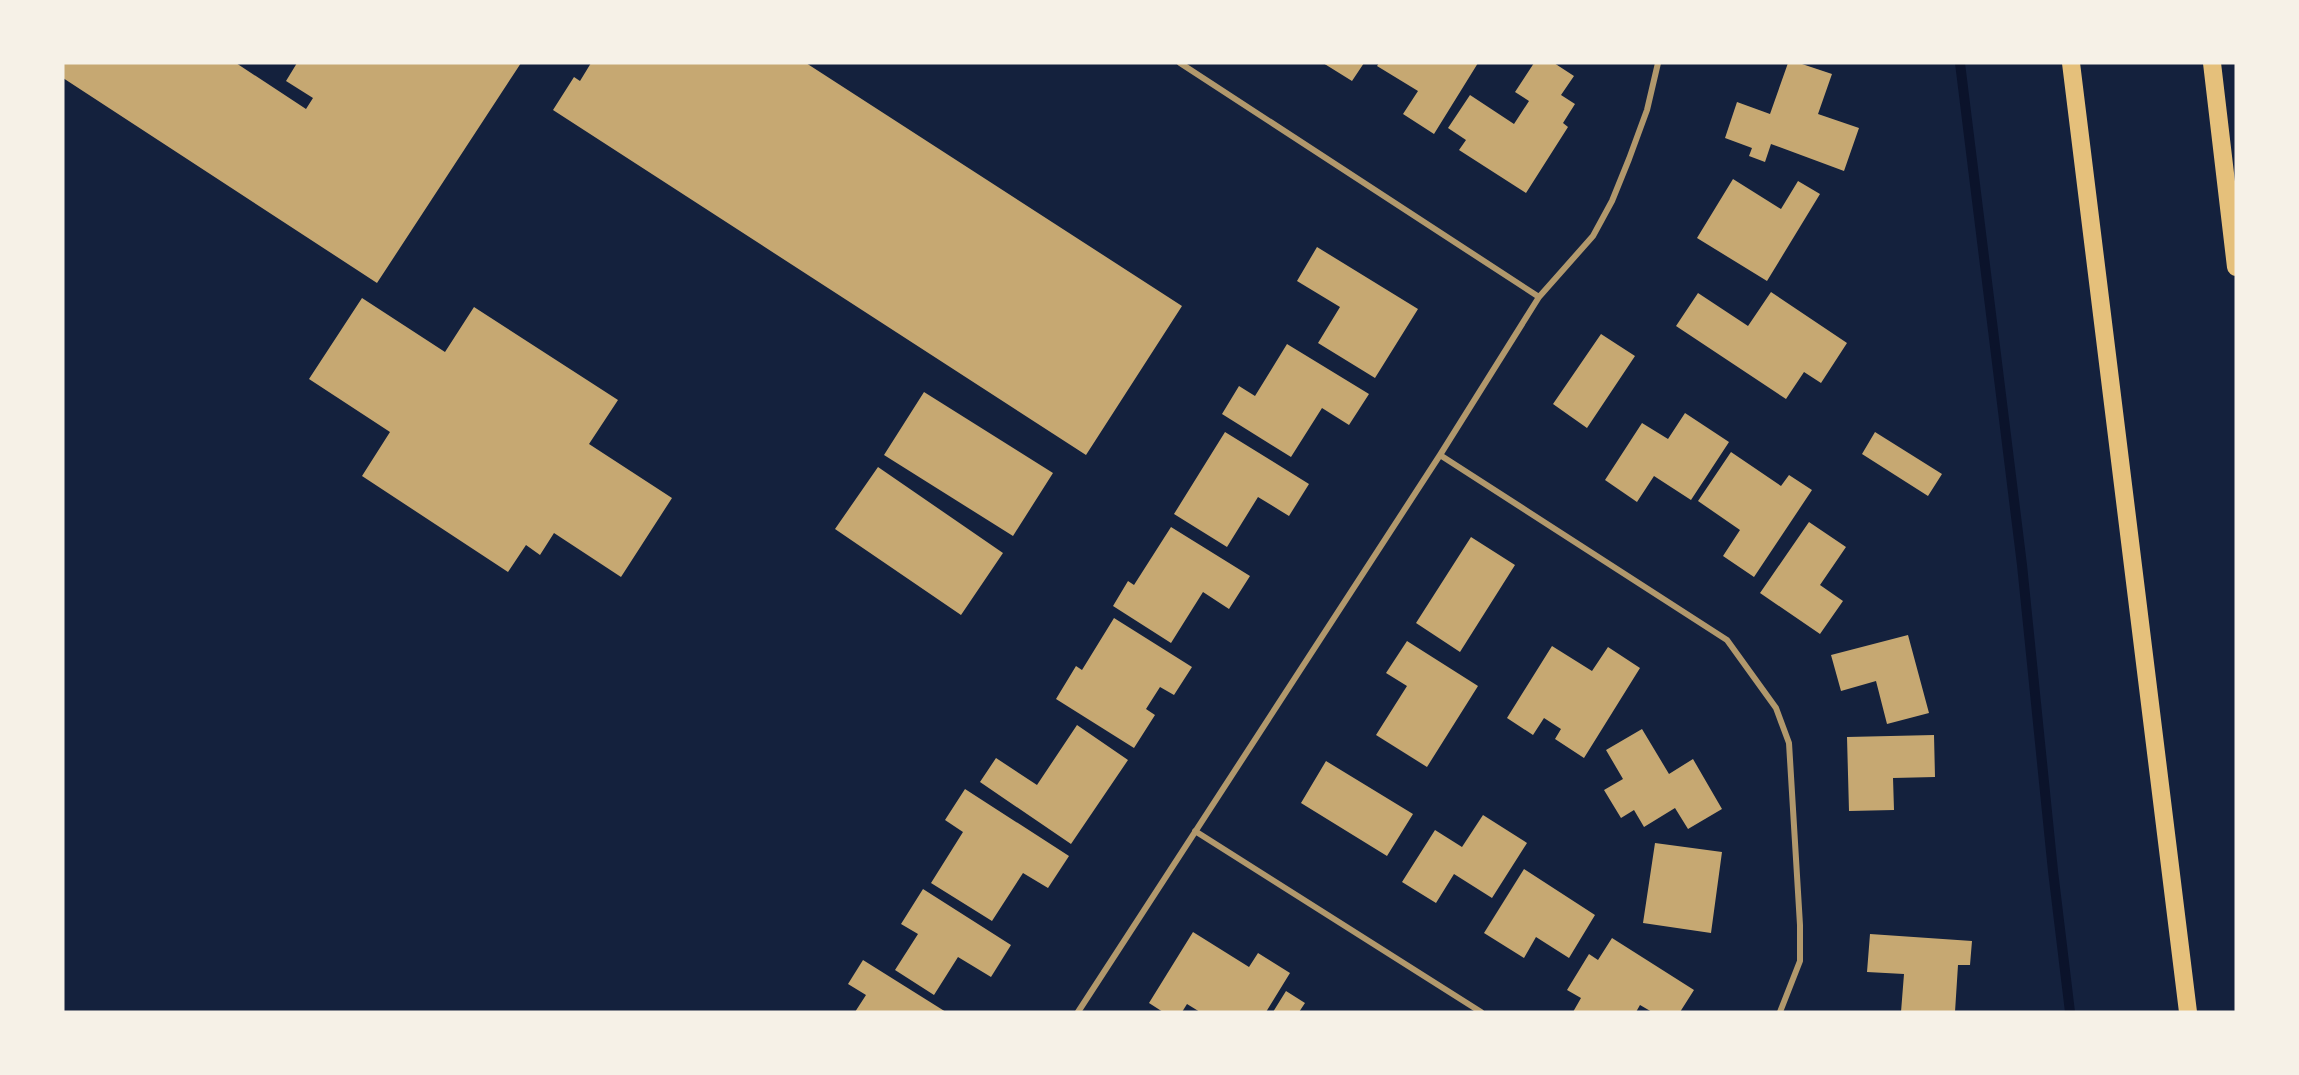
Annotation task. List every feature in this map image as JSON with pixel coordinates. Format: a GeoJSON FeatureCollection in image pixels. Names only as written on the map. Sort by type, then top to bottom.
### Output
{"type":"FeatureCollection","features":[{"type":"Feature","properties":{"kind":"highway"},"geometry":{"type":"LineString","coordinates":[[2072,63],[2188,1012]]}},
{"type":"Feature","properties":{"kind":"highway"},"geometry":{"type":"LineString","coordinates":[[2212,63],[2236,267]]}},
{"type":"Feature","properties":{"kind":"street"},"geometry":{"type":"LineString","coordinates":[[1180,63],[1539,297]]}},
{"type":"Feature","properties":{"kind":"street"},"geometry":{"type":"LineString","coordinates":[[1078,1012],[1440,455],[1539,297],[1593,236],[1612,201],[1647,110],[1658,63]]}},
{"type":"Feature","properties":{"kind":"street"},"geometry":{"type":"LineString","coordinates":[[1440,455],[1727,640],[1776,708],[1789,743],[1800,925],[1800,961],[1780,1012]]}},
{"type":"Feature","properties":{"kind":"street"},"geometry":{"type":"LineString","coordinates":[[1195,831],[1481,1012]]}},
{"type":"Feature","properties":{"kind":"building"},"geometry":{"type":"Polygon","coordinates":[[[63,63],[236,63],[306,109],[313,98],[286,81],[297,63],[521,63],[377,283],[63,78],[63,63]]]}},
{"type":"Feature","properties":{"kind":"building"},"geometry":{"type":"Polygon","coordinates":[[[591,63],[806,63],[1182,306],[1086,455],[553,110],[574,77],[580,81],[591,63]]]}},
{"type":"Feature","properties":{"kind":"building"},"geometry":{"type":"Polygon","coordinates":[[[1323,63],[1364,63],[1352,81],[1323,63]]]}},
{"type":"Feature","properties":{"kind":"building"},"geometry":{"type":"Polygon","coordinates":[[[1379,63],[1478,63],[1434,134],[1403,114],[1418,91],[1377,66],[1379,63]]]}},
{"type":"Feature","properties":{"kind":"building"},"geometry":{"type":"Polygon","coordinates":[[[1534,63],[1554,63],[1574,76],[1561,95],[1575,104],[1563,123],[1568,127],[1526,193],[1459,150],[1466,140],[1448,128],[1470,95],[1514,124],[1529,101],[1515,92],[1534,63]]]}},
{"type":"Feature","properties":{"kind":"building"},"geometry":{"type":"Polygon","coordinates":[[[1788,63],[1799,63],[1832,74],[1818,114],[1859,128],[1844,171],[1771,144],[1765,162],[1749,156],[1752,148],[1725,138],[1737,102],[1770,114],[1788,63]]]}},
{"type":"Feature","properties":{"kind":"building"},"geometry":{"type":"Polygon","coordinates":[[[1733,179],[1781,209],[1798,181],[1820,194],[1767,281],[1697,238],[1733,179]]]}},
{"type":"Feature","properties":{"kind":"building"},"geometry":{"type":"Polygon","coordinates":[[[1317,247],[1418,309],[1375,378],[1318,343],[1340,307],[1297,281],[1317,247]]]}},
{"type":"Feature","properties":{"kind":"building"},"geometry":{"type":"Polygon","coordinates":[[[1771,292],[1847,343],[1821,383],[1804,372],[1786,399],[1676,326],[1698,293],[1748,326],[1771,292]]]}},
{"type":"Feature","properties":{"kind":"building"},"geometry":{"type":"Polygon","coordinates":[[[362,298],[445,352],[474,307],[618,400],[589,444],[672,498],[621,577],[554,533],[540,555],[526,545],[508,572],[362,476],[390,432],[309,379],[362,298]]]}},
{"type":"Feature","properties":{"kind":"building"},"geometry":{"type":"Polygon","coordinates":[[[1601,334],[1635,356],[1587,428],[1553,404],[1601,334]]]}},
{"type":"Feature","properties":{"kind":"building"},"geometry":{"type":"Polygon","coordinates":[[[1287,344],[1369,394],[1349,425],[1322,408],[1291,457],[1222,414],[1239,386],[1255,396],[1287,344]]]}},
{"type":"Feature","properties":{"kind":"building"},"geometry":{"type":"Polygon","coordinates":[[[924,392],[1053,473],[1013,536],[884,455],[924,392]]]}},
{"type":"Feature","properties":{"kind":"building"},"geometry":{"type":"Polygon","coordinates":[[[1685,413],[1729,442],[1691,500],[1654,476],[1637,502],[1605,480],[1642,423],[1668,439],[1685,413]]]}},
{"type":"Feature","properties":{"kind":"building"},"geometry":{"type":"Polygon","coordinates":[[[1225,432],[1309,484],[1289,516],[1258,497],[1227,547],[1174,514],[1225,432]]]}},
{"type":"Feature","properties":{"kind":"building"},"geometry":{"type":"Polygon","coordinates":[[[1875,432],[1942,474],[1928,496],[1862,454],[1875,432]]]}},
{"type":"Feature","properties":{"kind":"building"},"geometry":{"type":"Polygon","coordinates":[[[1731,452],[1781,486],[1789,475],[1812,490],[1754,577],[1723,556],[1740,530],[1698,501],[1731,452]]]}},
{"type":"Feature","properties":{"kind":"building"},"geometry":{"type":"Polygon","coordinates":[[[878,467],[1003,553],[961,615],[835,529],[878,467]]]}},
{"type":"Feature","properties":{"kind":"building"},"geometry":{"type":"Polygon","coordinates":[[[1809,522],[1846,547],[1820,585],[1843,601],[1820,634],[1760,593],[1809,522]]]}},
{"type":"Feature","properties":{"kind":"building"},"geometry":{"type":"Polygon","coordinates":[[[1171,527],[1250,576],[1229,609],[1203,592],[1171,643],[1113,606],[1128,581],[1134,585],[1171,527]]]}},
{"type":"Feature","properties":{"kind":"building"},"geometry":{"type":"Polygon","coordinates":[[[1471,537],[1515,565],[1460,652],[1416,623],[1471,537]]]}},
{"type":"Feature","properties":{"kind":"building"},"geometry":{"type":"Polygon","coordinates":[[[1114,618],[1192,667],[1174,695],[1160,687],[1146,709],[1155,715],[1134,748],[1056,699],[1076,666],[1082,670],[1114,618]]]}},
{"type":"Feature","properties":{"kind":"building"},"geometry":{"type":"Polygon","coordinates":[[[1908,635],[1929,713],[1887,724],[1876,681],[1841,691],[1831,655],[1908,635]]]}},
{"type":"Feature","properties":{"kind":"building"},"geometry":{"type":"Polygon","coordinates":[[[1407,641],[1478,686],[1427,767],[1376,735],[1407,686],[1386,673],[1407,641]]]}},
{"type":"Feature","properties":{"kind":"building"},"geometry":{"type":"Polygon","coordinates":[[[1552,646],[1592,671],[1608,647],[1640,668],[1584,758],[1555,739],[1561,729],[1544,718],[1533,735],[1507,718],[1552,646]]]}},
{"type":"Feature","properties":{"kind":"building"},"geometry":{"type":"Polygon","coordinates":[[[1077,725],[1128,760],[1071,844],[980,782],[996,758],[1037,785],[1077,725]]]}},
{"type":"Feature","properties":{"kind":"building"},"geometry":{"type":"Polygon","coordinates":[[[1642,729],[1669,774],[1693,759],[1722,809],[1688,829],[1675,808],[1644,827],[1634,810],[1621,818],[1604,790],[1623,779],[1606,750],[1642,729]]]}},
{"type":"Feature","properties":{"kind":"building"},"geometry":{"type":"Polygon","coordinates":[[[1934,735],[1935,777],[1893,778],[1894,810],[1849,811],[1847,737],[1934,735]]]}},
{"type":"Feature","properties":{"kind":"building"},"geometry":{"type":"Polygon","coordinates":[[[1326,761],[1413,814],[1387,856],[1301,803],[1326,761]]]}},
{"type":"Feature","properties":{"kind":"building"},"geometry":{"type":"Polygon","coordinates":[[[965,789],[1069,856],[1048,888],[1023,873],[992,921],[931,883],[963,832],[945,820],[965,789]]]}},
{"type":"Feature","properties":{"kind":"building"},"geometry":{"type":"Polygon","coordinates":[[[1483,815],[1527,843],[1492,898],[1454,874],[1436,903],[1402,882],[1435,830],[1462,847],[1483,815]]]}},
{"type":"Feature","properties":{"kind":"building"},"geometry":{"type":"Polygon","coordinates":[[[1655,843],[1722,852],[1711,933],[1643,923],[1655,843]]]}},
{"type":"Feature","properties":{"kind":"building"},"geometry":{"type":"Polygon","coordinates":[[[1524,869],[1595,915],[1569,958],[1536,937],[1524,958],[1484,933],[1524,869]]]}},
{"type":"Feature","properties":{"kind":"building"},"geometry":{"type":"Polygon","coordinates":[[[923,889],[1011,945],[991,977],[958,957],[934,995],[895,970],[918,934],[901,924],[923,889]]]}},
{"type":"Feature","properties":{"kind":"building"},"geometry":{"type":"Polygon","coordinates":[[[1193,932],[1249,967],[1258,953],[1290,973],[1266,1012],[1200,1012],[1187,1004],[1182,1012],[1163,1012],[1149,1003],[1193,932]]]}},
{"type":"Feature","properties":{"kind":"building"},"geometry":{"type":"Polygon","coordinates":[[[1870,934],[1972,941],[1970,965],[1958,965],[1955,1012],[1901,1012],[1904,974],[1867,972],[1870,934]]]}},
{"type":"Feature","properties":{"kind":"building"},"geometry":{"type":"Polygon","coordinates":[[[1612,938],[1694,990],[1680,1012],[1652,1012],[1640,1005],[1636,1012],[1573,1012],[1581,998],[1567,990],[1589,954],[1598,960],[1612,938]]]}},
{"type":"Feature","properties":{"kind":"building"},"geometry":{"type":"Polygon","coordinates":[[[863,960],[946,1012],[855,1012],[866,995],[848,984],[863,960]]]}},
{"type":"Feature","properties":{"kind":"building"},"geometry":{"type":"Polygon","coordinates":[[[1286,991],[1305,1003],[1299,1012],[1273,1012],[1286,991]]]}},
{"type":"Feature","properties":{"kind":"waterway"},"geometry":{"type":"LineString","coordinates":[[1960,63],[2022,565],[2053,871],[2070,1012]]}}]}
